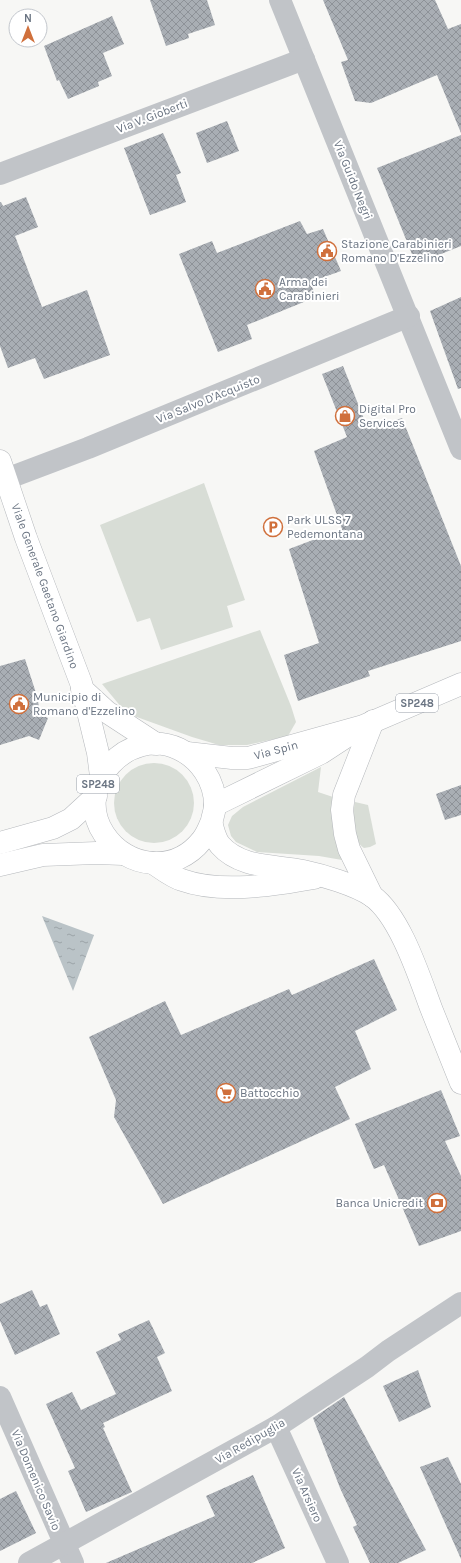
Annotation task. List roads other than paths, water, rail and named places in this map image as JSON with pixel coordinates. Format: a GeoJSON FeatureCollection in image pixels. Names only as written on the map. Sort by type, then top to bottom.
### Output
{"type":"FeatureCollection","features":[{"type":"Feature","properties":{"kind":"main road","name":"Viale Generale Gaetano Giardino"},"geometry":{"type":"LineString","coordinates":[[3,470],[26,538],[82,689],[98,753],[98,786]]}},
{"type":"Feature","properties":{"kind":"main road","name":"Via Spin"},"geometry":{"type":"LineString","coordinates":[[187,753],[232,758],[248,758],[368,724],[461,684]]}},
{"type":"Feature","properties":{"kind":"main road","name":"Viale Generale Gaetano Giardino"},"geometry":{"type":"LineString","coordinates":[[82,689],[107,712],[156,744]]}},
{"type":"Feature","properties":{"kind":"main road","name":"Via Spin"},"geometry":{"type":"LineString","coordinates":[[98,786],[111,762],[124,752],[140,746],[156,744],[177,748],[187,753],[202,767],[211,785],[213,814],[321,753],[368,724]]}},
{"type":"Feature","properties":{"kind":"main road"},"geometry":{"type":"LineString","coordinates":[[368,724],[344,794],[342,810],[345,834],[349,849],[372,896],[391,917],[404,941],[461,1083]]}},
{"type":"Feature","properties":{"kind":"main road","name":"SP248"},"geometry":{"type":"LineString","coordinates":[[0,843],[53,828],[71,819],[98,786]]}},
{"type":"Feature","properties":{"kind":"main road","name":"SP248"},"geometry":{"type":"LineString","coordinates":[[98,786],[96,813],[101,829],[110,843],[123,854],[143,862],[153,863],[172,861],[189,852],[202,840],[213,814]]}},
{"type":"Feature","properties":{"kind":"main road"},"geometry":{"type":"LineString","coordinates":[[213,814],[219,844],[232,855],[245,861],[262,865],[304,871],[322,876],[349,884],[372,896]]}},
{"type":"Feature","properties":{"kind":"main road","name":"SP248"},"geometry":{"type":"LineString","coordinates":[[0,866],[43,855],[96,853],[123,854]]}},
{"type":"Feature","properties":{"kind":"main road"},"geometry":{"type":"LineString","coordinates":[[153,863],[182,880],[206,886],[228,887],[278,884],[322,876]]}},
{"type":"Feature","properties":{"kind":"street","name":"Via Guido Negri"},"geometry":{"type":"LineString","coordinates":[[280,0],[409,316],[461,449]]}},
{"type":"Feature","properties":{"kind":"street","name":"Via V. Gioberti"},"geometry":{"type":"LineString","coordinates":[[0,174],[304,59]]}},
{"type":"Feature","properties":{"kind":"street","name":"Via Salvo D'Acquisto"},"geometry":{"type":"LineString","coordinates":[[3,470],[102,442],[409,316]]}},
{"type":"Feature","properties":{"kind":"street","name":"Via Redipuglia"},"geometry":{"type":"LineString","coordinates":[[29,1563],[68,1553],[276,1426],[367,1367],[388,1351],[461,1303]]}},
{"type":"Feature","properties":{"kind":"street","name":"Via Domenico Savio"},"geometry":{"type":"LineString","coordinates":[[0,1397],[68,1553]]}},
{"type":"Feature","properties":{"kind":"street","name":"Via Arsiero"},"geometry":{"type":"LineString","coordinates":[[276,1426],[338,1563]]}},
{"type":"Feature","properties":{"kind":"water"},"geometry":{"type":"Polygon","coordinates":[[[42,916],[94,935],[73,991],[42,916]]]}},
{"type":"Feature","properties":{"kind":"place","name":"Stazione Carabinieri Romano D'Ezzelino"},"geometry":{"type":"Point","coordinates":[327,251]}},
{"type":"Feature","properties":{"kind":"place","name":"Arma dei Carabinieri"},"geometry":{"type":"Point","coordinates":[265,289]}},
{"type":"Feature","properties":{"kind":"place","name":"Digital Pro Services"},"geometry":{"type":"Point","coordinates":[345,416]}},
{"type":"Feature","properties":{"kind":"place","name":"Park ULSS 7 Pedemontana"},"geometry":{"type":"Point","coordinates":[273,527]}},
{"type":"Feature","properties":{"kind":"place","name":"Municipio di Romano d'Ezzelino"},"geometry":{"type":"Point","coordinates":[19,704]}},
{"type":"Feature","properties":{"kind":"place","name":"Battocchio"},"geometry":{"type":"Point","coordinates":[226,1093]}},
{"type":"Feature","properties":{"kind":"place","name":"Banca Unicredit"},"geometry":{"type":"Point","coordinates":[437,1203]}}]}
